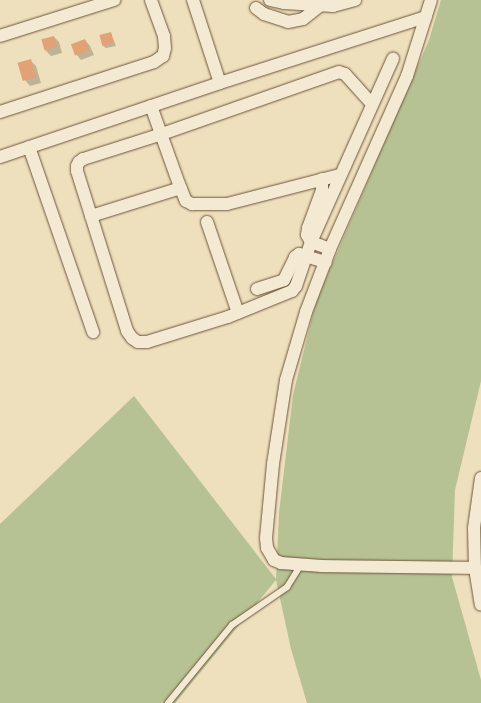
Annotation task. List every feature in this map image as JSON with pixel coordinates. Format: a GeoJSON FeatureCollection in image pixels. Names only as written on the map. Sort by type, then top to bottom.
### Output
{"type":"FeatureCollection","features":[{"type":"Feature","properties":{"kind":"street"},"geometry":{"type":"LineString","coordinates":[[0,36],[114,0]]}},
{"type":"Feature","properties":{"kind":"street"},"geometry":{"type":"LineString","coordinates":[[0,112],[154,62],[163,56],[165,48],[164,36],[151,0]]}},
{"type":"Feature","properties":{"kind":"street"},"geometry":{"type":"LineString","coordinates":[[193,0],[220,83]]}},
{"type":"Feature","properties":{"kind":"street"},"geometry":{"type":"LineString","coordinates":[[270,0],[333,6],[355,0]]}},
{"type":"Feature","properties":{"kind":"street"},"geometry":{"type":"LineString","coordinates":[[431,0],[407,76],[330,249],[306,312],[286,380],[272,464],[266,531],[267,548],[274,560],[281,564],[475,568]]}},
{"type":"Feature","properties":{"kind":"street"},"geometry":{"type":"LineString","coordinates":[[256,8],[264,14],[288,22],[303,19],[321,5]]}},
{"type":"Feature","properties":{"kind":"street"},"geometry":{"type":"LineString","coordinates":[[0,157],[220,83],[426,18]]}},
{"type":"Feature","properties":{"kind":"street"},"geometry":{"type":"LineString","coordinates":[[372,104],[345,74],[338,72],[162,134],[83,159],[79,162],[77,171],[127,331],[132,338],[138,342],[147,342],[238,314],[292,291],[296,286],[311,242],[340,175],[393,59]]}},
{"type":"Feature","properties":{"kind":"street"},"geometry":{"type":"LineString","coordinates":[[151,106],[186,201],[192,204],[227,204],[340,175]]}},
{"type":"Feature","properties":{"kind":"street"},"geometry":{"type":"LineString","coordinates":[[30,147],[93,332]]}},
{"type":"Feature","properties":{"kind":"street"},"geometry":{"type":"LineString","coordinates":[[322,179],[322,190],[308,228],[307,235],[311,242],[330,249]]}},
{"type":"Feature","properties":{"kind":"street"},"geometry":{"type":"LineString","coordinates":[[91,216],[181,188]]}},
{"type":"Feature","properties":{"kind":"street"},"geometry":{"type":"LineString","coordinates":[[208,222],[238,314]]}},
{"type":"Feature","properties":{"kind":"street"},"geometry":{"type":"LineString","coordinates":[[257,290],[284,280],[295,257],[299,254],[326,262]]}},
{"type":"Feature","properties":{"kind":"street"},"geometry":{"type":"LineString","coordinates":[[481,478],[474,528],[475,568],[481,605]]}},
{"type":"Feature","properties":{"kind":"lane"},"geometry":{"type":"LineString","coordinates":[[168,703],[232,625],[287,587],[301,565]]}},
{"type":"Feature","properties":{"kind":"green space"},"geometry":{"type":"Polygon","coordinates":[[[441,0],[481,0],[481,381],[455,490],[452,577],[481,680],[481,703],[307,703],[291,649],[276,580],[175,703],[0,703],[0,524],[134,396],[276,579],[279,513],[293,395],[316,301],[429,40],[441,0]]]}},
{"type":"Feature","properties":{"kind":"building"},"geometry":{"type":"Polygon","coordinates":[[[111,32],[114,43],[102,46],[99,35],[111,32]]]}},
{"type":"Feature","properties":{"kind":"building"},"geometry":{"type":"Polygon","coordinates":[[[54,36],[57,47],[44,50],[41,39],[54,36]]]}},
{"type":"Feature","properties":{"kind":"building"},"geometry":{"type":"Polygon","coordinates":[[[85,39],[89,50],[75,55],[71,44],[85,39]]]}},
{"type":"Feature","properties":{"kind":"building"},"geometry":{"type":"Polygon","coordinates":[[[31,59],[36,77],[23,81],[18,63],[31,59]]]}}]}
